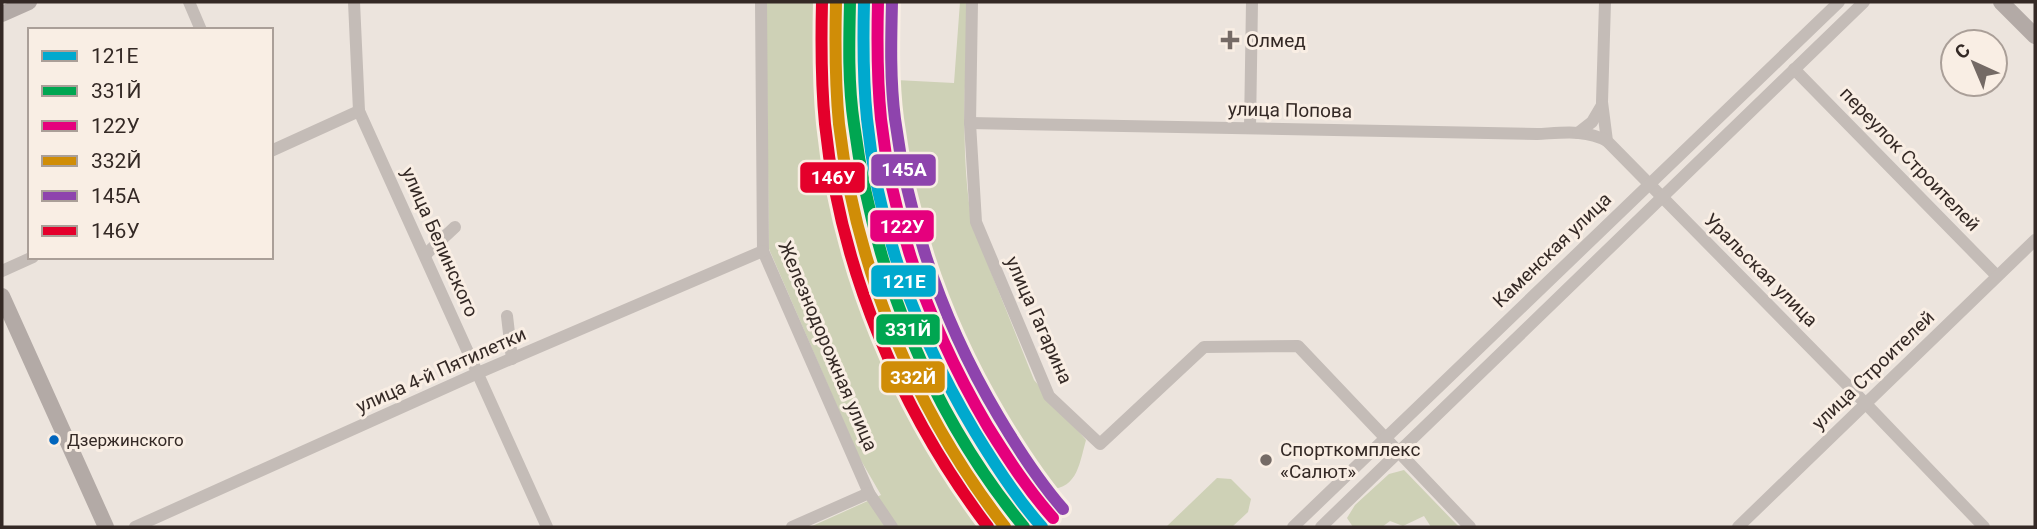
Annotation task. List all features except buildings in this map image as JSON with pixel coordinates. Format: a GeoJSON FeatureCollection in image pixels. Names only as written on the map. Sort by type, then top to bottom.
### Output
{"type":"FeatureCollection","features":[{"type":"Feature","properties":{"kind":"main road"},"geometry":{"type":"LineString","coordinates":[[2,14],[29,2]]}},
{"type":"Feature","properties":{"kind":"main road"},"geometry":{"type":"LineString","coordinates":[[2001,2],[2035,37]]}},
{"type":"Feature","properties":{"kind":"main road"},"geometry":{"type":"LineString","coordinates":[[2,296],[106,527]]}},
{"type":"Feature","properties":{"kind":"street"},"geometry":{"type":"LineString","coordinates":[[189,2],[200,28]]}},
{"type":"Feature","properties":{"kind":"street","name":"улица Белинского"},"geometry":{"type":"LineString","coordinates":[[354,2],[359,111],[547,527]]}},
{"type":"Feature","properties":{"kind":"street","name":"Железнодорожная улица"},"geometry":{"type":"LineString","coordinates":[[761,2],[763,251],[869,494],[891,527]]}},
{"type":"Feature","properties":{"kind":"street","name":"улица Гагарина"},"geometry":{"type":"LineString","coordinates":[[972,2],[971,123],[976,222],[1049,396],[1100,444],[1204,347],[1297,346],[1470,527]]}},
{"type":"Feature","properties":{"kind":"street"},"geometry":{"type":"LineString","coordinates":[[1251,128],[1252,2]]}},
{"type":"Feature","properties":{"kind":"street"},"geometry":{"type":"LineString","coordinates":[[1605,2],[1602,102],[1607,141]]}},
{"type":"Feature","properties":{"kind":"street","name":"Каменская улица"},"geometry":{"type":"LineString","coordinates":[[1293,527],[1839,2]]}},
{"type":"Feature","properties":{"kind":"street","name":"Каменская улица"},"geometry":{"type":"LineString","coordinates":[[1321,527],[1794,69],[1856,4]]}},
{"type":"Feature","properties":{"kind":"street","name":"переулок Строителей"},"geometry":{"type":"LineString","coordinates":[[1794,69],[1997,276]]}},
{"type":"Feature","properties":{"kind":"street"},"geometry":{"type":"LineString","coordinates":[[1578,133],[1597,117],[1602,102]]}},
{"type":"Feature","properties":{"kind":"street"},"geometry":{"type":"LineString","coordinates":[[273,150],[359,111]]}},
{"type":"Feature","properties":{"kind":"street","name":"улица Попова"},"geometry":{"type":"LineString","coordinates":[[971,123],[1578,133],[1596,134],[1607,141]]}},
{"type":"Feature","properties":{"kind":"street","name":"Уральская улица"},"geometry":{"type":"LineString","coordinates":[[1607,141],[1984,527]]}},
{"type":"Feature","properties":{"kind":"street"},"geometry":{"type":"LineString","coordinates":[[425,255],[455,228]]}},
{"type":"Feature","properties":{"kind":"street","name":"улица Строителей"},"geometry":{"type":"LineString","coordinates":[[1738,527],[2035,240]]}},
{"type":"Feature","properties":{"kind":"street","name":"улица 4-й Пятилетки"},"geometry":{"type":"LineString","coordinates":[[135,527],[478,373],[763,251]]}},
{"type":"Feature","properties":{"kind":"street"},"geometry":{"type":"LineString","coordinates":[[2,271],[29,259]]}},
{"type":"Feature","properties":{"kind":"street"},"geometry":{"type":"LineString","coordinates":[[507,316],[512,359]]}},
{"type":"Feature","properties":{"kind":"street"},"geometry":{"type":"LineString","coordinates":[[792,527],[869,494]]}},
{"type":"Feature","properties":{"kind":"green space"},"geometry":{"type":"Polygon","coordinates":[[[766,2],[840,2],[842,14],[850,19],[837,35],[844,52],[837,68],[841,134],[866,234],[860,238],[864,270],[853,275],[859,287],[871,295],[906,342],[901,359],[913,387],[921,418],[940,444],[939,459],[953,488],[979,527],[810,527],[881,495],[859,457],[769,249],[766,2]]]}},
{"type":"Feature","properties":{"kind":"green space"},"geometry":{"type":"Polygon","coordinates":[[[887,2],[896,2],[896,80],[954,83],[960,2],[968,2],[965,144],[973,227],[1034,380],[1086,440],[1078,469],[1062,487],[1041,490],[1003,442],[945,338],[950,331],[926,292],[905,213],[892,138],[887,2]]]}},
{"type":"Feature","properties":{"kind":"green space"},"geometry":{"type":"Polygon","coordinates":[[[1404,470],[1459,527],[1431,527],[1424,516],[1403,526],[1390,521],[1382,527],[1353,527],[1347,518],[1355,505],[1389,474],[1404,470]]]}},
{"type":"Feature","properties":{"kind":"green space"},"geometry":{"type":"Polygon","coordinates":[[[1217,478],[1231,479],[1251,499],[1248,512],[1232,527],[1166,527],[1217,478]]]}},
{"type":"Feature","properties":{"kind":"transit line","name":"146У"},"geometry":{"type":"LineString","coordinates":[[822,2],[825,124],[844,232],[860,285],[902,387],[956,482],[988,527]]}},
{"type":"Feature","properties":{"kind":"transit line","name":"332Й"},"geometry":{"type":"LineString","coordinates":[[836,2],[839,124],[859,232],[875,285],[917,387],[943,436],[1005,527]]}},
{"type":"Feature","properties":{"kind":"transit line","name":"331Й"},"geometry":{"type":"LineString","coordinates":[[850,2],[850,79],[854,124],[875,233],[891,286],[911,338],[960,436],[990,483],[1024,527]]}},
{"type":"Feature","properties":{"kind":"transit line","name":"121Е"},"geometry":{"type":"LineString","coordinates":[[864,2],[865,90],[872,160],[880,201],[904,282],[954,396],[998,469],[1042,527]]}},
{"type":"Feature","properties":{"kind":"transit line","name":"122У"},"geometry":{"type":"LineString","coordinates":[[878,2],[877,46],[881,119],[895,200],[918,279],[949,354],[988,427],[1053,518]]}},
{"type":"Feature","properties":{"kind":"transit line","name":"145А"},"geometry":{"type":"LineString","coordinates":[[892,2],[891,46],[895,119],[909,198],[932,274],[979,382],[1021,453],[1063,509]]}},
{"type":"Feature","properties":{"kind":"place","name":"Олмед"},"geometry":{"type":"Point","coordinates":[1230,40]}},
{"type":"Feature","properties":{"kind":"place","name":"Дзержинского"},"geometry":{"type":"Point","coordinates":[54,440]}},
{"type":"Feature","properties":{"kind":"place","name":"Спорткомплекс «Салют»"},"geometry":{"type":"Point","coordinates":[1266,460]}}]}
